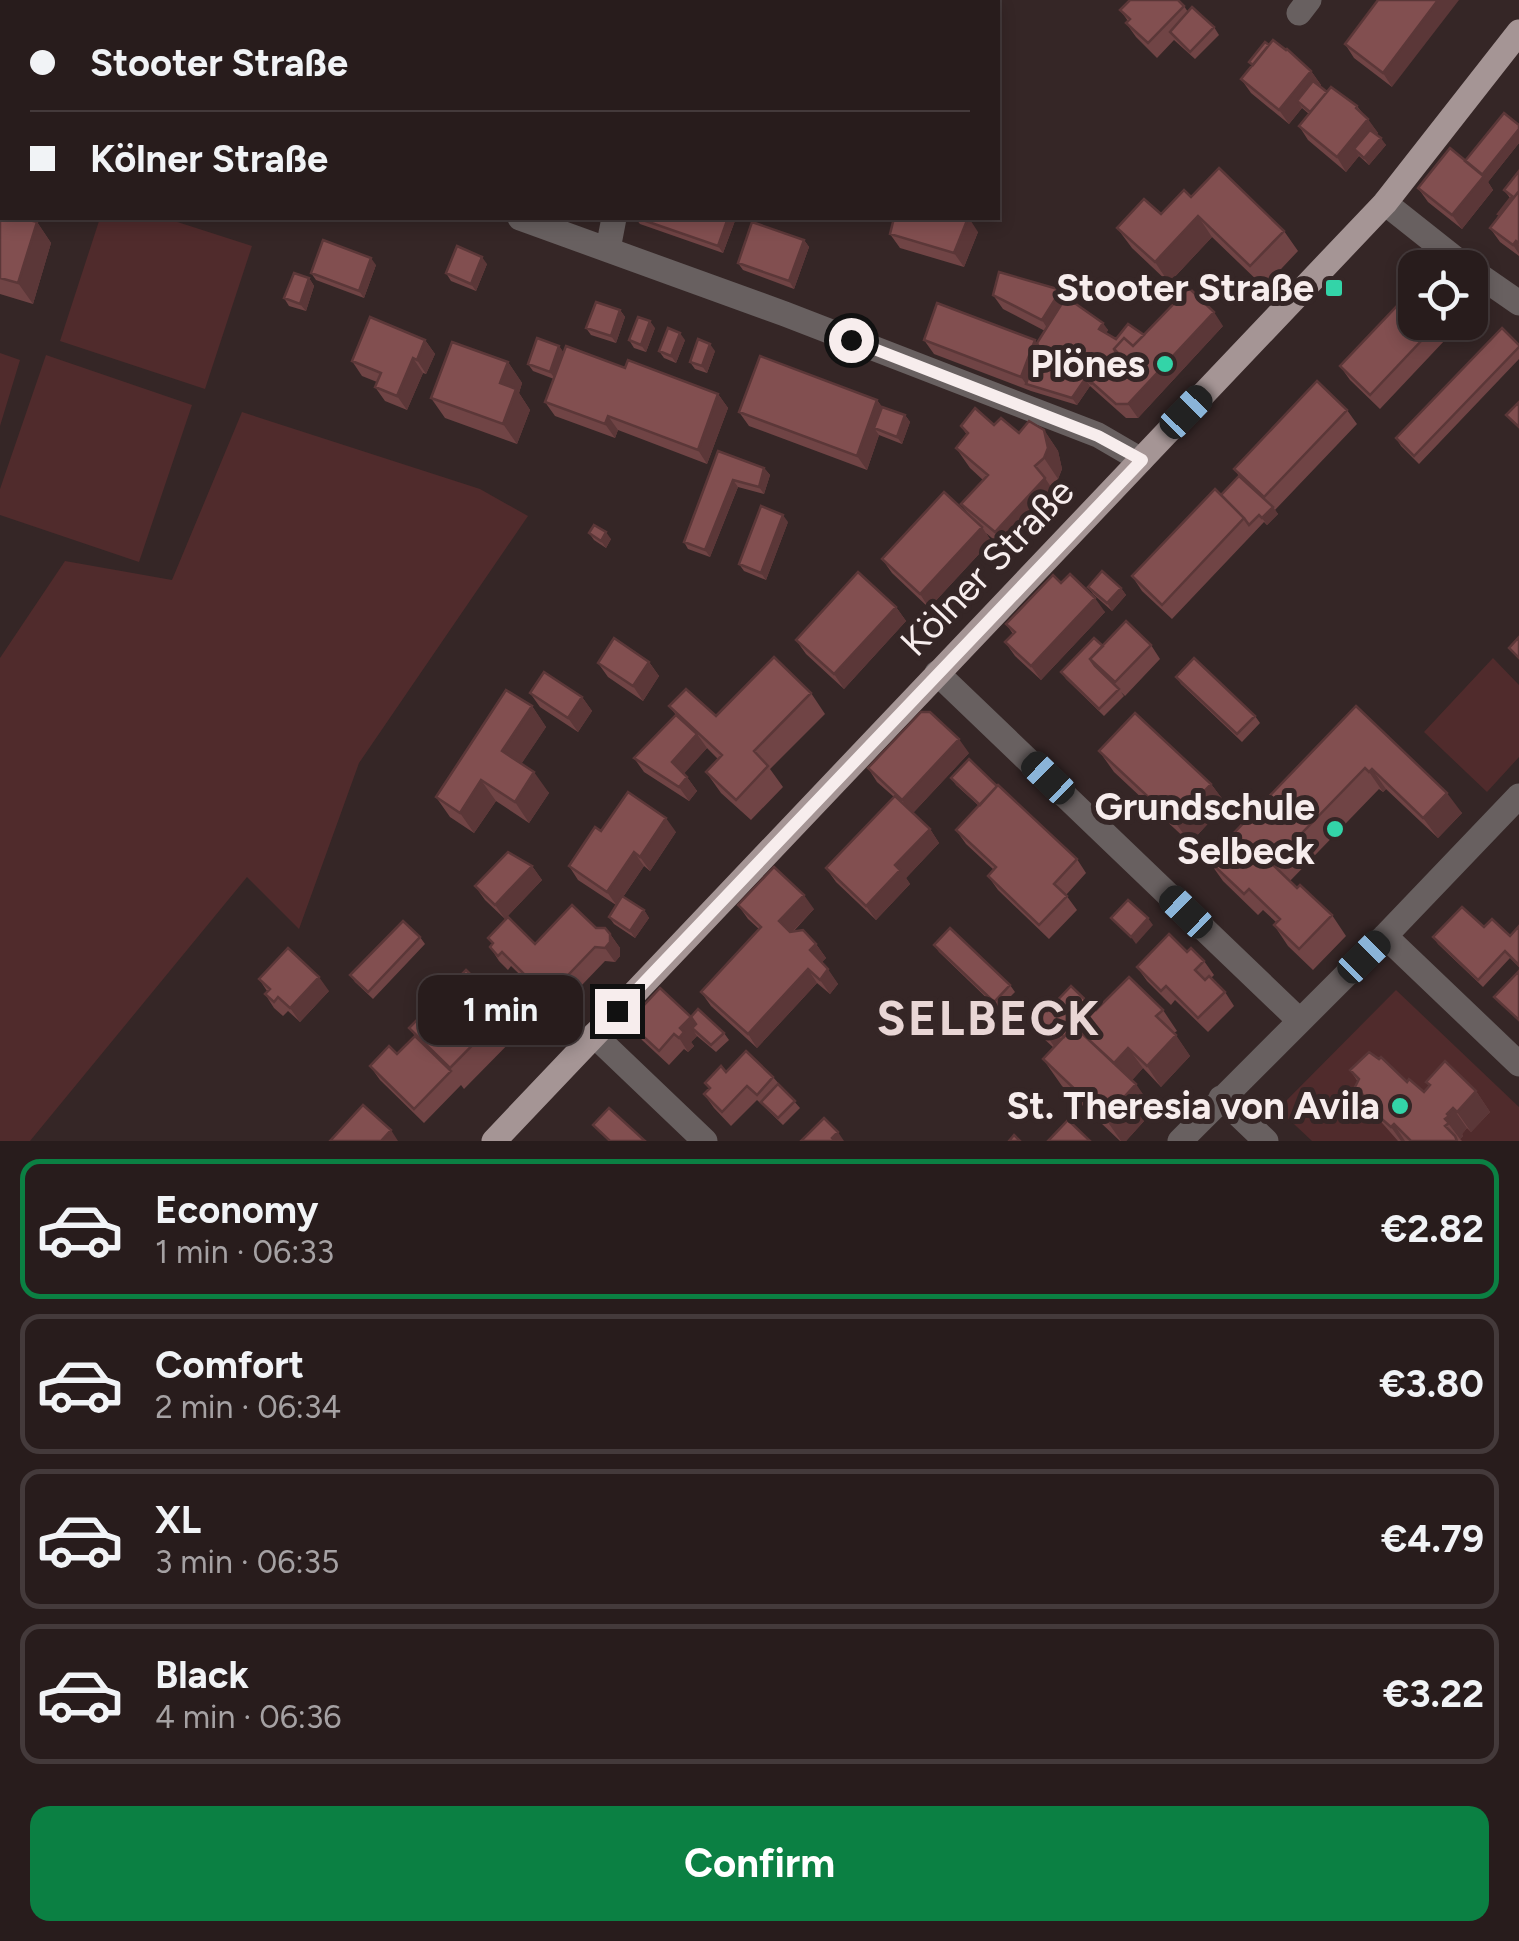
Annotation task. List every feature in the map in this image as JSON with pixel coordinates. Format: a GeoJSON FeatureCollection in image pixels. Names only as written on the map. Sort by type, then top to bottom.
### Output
{"type":"FeatureCollection","features":[{"type":"Feature","properties":{"kind":"main road","name":"Kölner Straße"},"geometry":{"type":"LineString","coordinates":[[494,1141],[1384,203],[1519,32]]}},
{"type":"Feature","properties":{"kind":"street"},"geometry":{"type":"LineString","coordinates":[[1384,203],[1445,250]]}},
{"type":"Feature","properties":{"kind":"street"},"geometry":{"type":"LineString","coordinates":[[526,220],[1082,429],[1142,460]]}},
{"type":"Feature","properties":{"kind":"street"},"geometry":{"type":"LineString","coordinates":[[608,249],[614,220]]}},
{"type":"Feature","properties":{"kind":"street"},"geometry":{"type":"LineString","coordinates":[[1488,281],[1519,303]]}},
{"type":"Feature","properties":{"kind":"street"},"geometry":{"type":"LineString","coordinates":[[938,673],[1299,1020]]}},
{"type":"Feature","properties":{"kind":"street"},"geometry":{"type":"LineString","coordinates":[[1180,1141],[1519,796]]}},
{"type":"Feature","properties":{"kind":"street"},"geometry":{"type":"LineString","coordinates":[[1385,936],[1519,1064]]}},
{"type":"Feature","properties":{"kind":"street"},"geometry":{"type":"LineString","coordinates":[[594,1035],[705,1141]]}},
{"type":"Feature","properties":{"kind":"street"},"geometry":{"type":"LineString","coordinates":[[1222,1098],[1266,1141]]}},
{"type":"Feature","properties":{"kind":"shaded area"},"geometry":{"type":"Polygon","coordinates":[[[99,220],[171,220],[252,246],[205,389],[60,341],[99,220]]]}},
{"type":"Feature","properties":{"kind":"shaded area"},"geometry":{"type":"Polygon","coordinates":[[[0,353],[20,360],[0,426],[0,353]]]}},
{"type":"Feature","properties":{"kind":"shaded area"},"geometry":{"type":"Polygon","coordinates":[[[46,355],[192,405],[139,562],[0,515],[0,489],[46,355]]]}},
{"type":"Feature","properties":{"kind":"shaded area"},"geometry":{"type":"Polygon","coordinates":[[[242,412],[480,489],[528,516],[359,763],[299,929],[247,877],[30,1141],[0,1141],[0,658],[65,561],[172,580],[242,412]]]}},
{"type":"Feature","properties":{"kind":"shaded area"},"geometry":{"type":"Polygon","coordinates":[[[1493,658],[1519,685],[1519,757],[1487,792],[1424,732],[1493,658]]]}},
{"type":"Feature","properties":{"kind":"shaded area"},"geometry":{"type":"Polygon","coordinates":[[[1396,990],[1519,1107],[1519,1141],[1312,1141],[1278,1109],[1396,990]]]}},
{"type":"Feature","properties":{"kind":"building"},"geometry":{"type":"Polygon","coordinates":[[[1130,0],[1178,0],[1184,6],[1148,43],[1126,23],[1130,19],[1120,10],[1130,0]]]}},
{"type":"Feature","properties":{"kind":"building"},"geometry":{"type":"Polygon","coordinates":[[[1378,0],[1438,0],[1383,73],[1345,44],[1378,0]]]}},
{"type":"Feature","properties":{"kind":"building"},"geometry":{"type":"Polygon","coordinates":[[[1192,7],[1214,27],[1190,52],[1170,32],[1192,7]]]}},
{"type":"Feature","properties":{"kind":"building"},"geometry":{"type":"Polygon","coordinates":[[[1273,40],[1311,71],[1279,110],[1241,79],[1273,40]]]}},
{"type":"Feature","properties":{"kind":"building"},"geometry":{"type":"Polygon","coordinates":[[[1265,42],[1269,45],[1253,65],[1249,62],[1265,42]]]}},
{"type":"Feature","properties":{"kind":"building"},"geometry":{"type":"Polygon","coordinates":[[[1313,81],[1327,92],[1310,112],[1297,101],[1313,81]]]}},
{"type":"Feature","properties":{"kind":"building"},"geometry":{"type":"Polygon","coordinates":[[[1331,87],[1368,119],[1337,157],[1299,126],[1331,87]]]}},
{"type":"Feature","properties":{"kind":"building"},"geometry":{"type":"Polygon","coordinates":[[[1504,113],[1519,129],[1482,175],[1465,161],[1504,113]]]}},
{"type":"Feature","properties":{"kind":"building"},"geometry":{"type":"Polygon","coordinates":[[[1370,130],[1381,138],[1364,158],[1354,149],[1370,130]]]}},
{"type":"Feature","properties":{"kind":"building"},"geometry":{"type":"Polygon","coordinates":[[[1450,148],[1484,176],[1452,215],[1418,188],[1450,148]]]}},
{"type":"Feature","properties":{"kind":"building"},"geometry":{"type":"Polygon","coordinates":[[[1219,168],[1284,231],[1250,266],[1198,216],[1155,262],[1117,228],[1144,199],[1161,214],[1184,190],[1191,197],[1219,168]]]}},
{"type":"Feature","properties":{"kind":"building"},"geometry":{"type":"Polygon","coordinates":[[[1519,171],[1519,191],[1500,215],[1512,196],[1504,190],[1519,171]]]}},
{"type":"Feature","properties":{"kind":"building"},"geometry":{"type":"Polygon","coordinates":[[[1519,191],[1519,243],[1513,245],[1490,228],[1519,191]]]}},
{"type":"Feature","properties":{"kind":"building"},"geometry":{"type":"Polygon","coordinates":[[[0,220],[37,222],[18,283],[0,278],[0,220]]]}},
{"type":"Feature","properties":{"kind":"building"},"geometry":{"type":"Polygon","coordinates":[[[643,220],[727,220],[718,246],[643,220]]]}},
{"type":"Feature","properties":{"kind":"building"},"geometry":{"type":"Polygon","coordinates":[[[894,220],[967,220],[954,253],[890,234],[894,220]]]}},
{"type":"Feature","properties":{"kind":"building"},"geometry":{"type":"Polygon","coordinates":[[[752,222],[804,240],[789,281],[738,263],[752,222]]]}},
{"type":"Feature","properties":{"kind":"building"},"geometry":{"type":"Polygon","coordinates":[[[323,240],[371,258],[359,291],[311,273],[323,240]]]}},
{"type":"Feature","properties":{"kind":"building"},"geometry":{"type":"Polygon","coordinates":[[[457,246],[482,257],[471,284],[446,273],[457,246]]]}},
{"type":"Feature","properties":{"kind":"building"},"geometry":{"type":"Polygon","coordinates":[[[999,272],[1061,290],[1042,320],[993,295],[999,272]]]}},
{"type":"Feature","properties":{"kind":"building"},"geometry":{"type":"Polygon","coordinates":[[[294,273],[309,278],[300,304],[284,298],[294,273]]]}},
{"type":"Feature","properties":{"kind":"building"},"geometry":{"type":"Polygon","coordinates":[[[1189,288],[1214,312],[1128,404],[1116,404],[1089,380],[1117,352],[1114,349],[1124,338],[1133,346],[1189,288]]]}},
{"type":"Feature","properties":{"kind":"building"},"geometry":{"type":"Polygon","coordinates":[[[1066,297],[1103,323],[1099,329],[1116,339],[1128,324],[1144,335],[1133,346],[1124,338],[1114,349],[1116,353],[1089,380],[1092,384],[1085,379],[1072,398],[1026,384],[1037,343],[1066,297]]]}},
{"type":"Feature","properties":{"kind":"building"},"geometry":{"type":"Polygon","coordinates":[[[596,302],[620,310],[611,336],[586,328],[596,302]]]}},
{"type":"Feature","properties":{"kind":"building"},"geometry":{"type":"Polygon","coordinates":[[[937,303],[1035,340],[1021,377],[924,340],[937,303]]]}},
{"type":"Feature","properties":{"kind":"building"},"geometry":{"type":"Polygon","coordinates":[[[1398,305],[1398,340],[1422,340],[1370,395],[1340,366],[1398,305]]]}},
{"type":"Feature","properties":{"kind":"building"},"geometry":{"type":"Polygon","coordinates":[[[370,317],[425,340],[397,396],[375,387],[381,373],[352,361],[370,317]]]}},
{"type":"Feature","properties":{"kind":"building"},"geometry":{"type":"Polygon","coordinates":[[[638,317],[650,321],[641,345],[629,340],[638,317]]]}},
{"type":"Feature","properties":{"kind":"building"},"geometry":{"type":"Polygon","coordinates":[[[668,328],[680,333],[671,356],[659,351],[668,328]]]}},
{"type":"Feature","properties":{"kind":"building"},"geometry":{"type":"Polygon","coordinates":[[[1502,328],[1519,347],[1414,456],[1396,438],[1502,328]]]}},
{"type":"Feature","properties":{"kind":"building"},"geometry":{"type":"Polygon","coordinates":[[[537,338],[559,346],[550,372],[528,364],[537,338]]]}},
{"type":"Feature","properties":{"kind":"building"},"geometry":{"type":"Polygon","coordinates":[[[698,339],[710,344],[702,366],[690,362],[698,339]]]}},
{"type":"Feature","properties":{"kind":"building"},"geometry":{"type":"Polygon","coordinates":[[[452,342],[508,362],[500,383],[516,389],[503,424],[431,398],[452,342]]]}},
{"type":"Feature","properties":{"kind":"building"},"geometry":{"type":"Polygon","coordinates":[[[566,346],[625,368],[628,360],[718,394],[698,450],[608,416],[605,424],[545,402],[566,346]]]}},
{"type":"Feature","properties":{"kind":"building"},"geometry":{"type":"Polygon","coordinates":[[[760,356],[877,400],[857,456],[739,412],[760,356]]]}},
{"type":"Feature","properties":{"kind":"building"},"geometry":{"type":"Polygon","coordinates":[[[1317,381],[1347,410],[1264,497],[1234,469],[1317,381]]]}},
{"type":"Feature","properties":{"kind":"building"},"geometry":{"type":"Polygon","coordinates":[[[1519,402],[1519,427],[1506,415],[1519,402]]]}},
{"type":"Feature","properties":{"kind":"building"},"geometry":{"type":"Polygon","coordinates":[[[882,407],[905,415],[897,437],[874,428],[882,407]]]}},
{"type":"Feature","properties":{"kind":"building"},"geometry":{"type":"Polygon","coordinates":[[[975,408],[994,425],[1001,418],[1019,433],[1029,421],[1044,430],[1048,448],[1035,466],[1045,478],[995,532],[961,504],[988,475],[956,448],[968,433],[961,426],[975,408]]]}},
{"type":"Feature","properties":{"kind":"building"},"geometry":{"type":"Polygon","coordinates":[[[718,451],[764,468],[759,487],[733,480],[705,550],[684,542],[718,451]]]}},
{"type":"Feature","properties":{"kind":"building"},"geometry":{"type":"Polygon","coordinates":[[[1239,476],[1273,507],[1249,525],[1221,495],[1239,476]]]}},
{"type":"Feature","properties":{"kind":"building"},"geometry":{"type":"Polygon","coordinates":[[[1215,489],[1244,518],[1162,605],[1132,576],[1215,489]]]}},
{"type":"Feature","properties":{"kind":"building"},"geometry":{"type":"Polygon","coordinates":[[[944,492],[982,527],[920,594],[882,559],[944,492]]]}},
{"type":"Feature","properties":{"kind":"building"},"geometry":{"type":"Polygon","coordinates":[[[761,506],[783,515],[761,573],[739,564],[761,506]]]}},
{"type":"Feature","properties":{"kind":"building"},"geometry":{"type":"Polygon","coordinates":[[[594,525],[606,532],[601,541],[589,533],[594,525]]]}},
{"type":"Feature","properties":{"kind":"building"},"geometry":{"type":"Polygon","coordinates":[[[1102,571],[1121,588],[1107,603],[1088,587],[1102,571]]]}},
{"type":"Feature","properties":{"kind":"building"},"geometry":{"type":"Polygon","coordinates":[[[858,572],[896,607],[834,674],[796,640],[858,572]]]}},
{"type":"Feature","properties":{"kind":"building"},"geometry":{"type":"Polygon","coordinates":[[[1070,574],[1095,598],[1031,666],[1005,642],[1015,632],[1006,624],[1053,575],[1061,583],[1070,574]]]}},
{"type":"Feature","properties":{"kind":"building"},"geometry":{"type":"Polygon","coordinates":[[[1126,621],[1151,645],[1115,682],[1090,659],[1126,621]]]}},
{"type":"Feature","properties":{"kind":"building"},"geometry":{"type":"Polygon","coordinates":[[[1519,637],[1519,658],[1509,648],[1519,637]]]}},
{"type":"Feature","properties":{"kind":"building"},"geometry":{"type":"Polygon","coordinates":[[[614,638],[649,662],[633,686],[598,663],[614,638]]]}},
{"type":"Feature","properties":{"kind":"building"},"geometry":{"type":"Polygon","coordinates":[[[1094,638],[1103,646],[1090,659],[1119,689],[1099,709],[1061,672],[1094,638]]]}},
{"type":"Feature","properties":{"kind":"building"},"geometry":{"type":"Polygon","coordinates":[[[774,657],[811,693],[754,751],[768,766],[736,800],[706,772],[722,755],[669,706],[686,689],[716,716],[774,657]]]}},
{"type":"Feature","properties":{"kind":"building"},"geometry":{"type":"Polygon","coordinates":[[[1194,658],[1255,716],[1237,734],[1176,677],[1194,658]]]}},
{"type":"Feature","properties":{"kind":"building"},"geometry":{"type":"Polygon","coordinates":[[[544,672],[582,697],[568,718],[530,693],[544,672]]]}},
{"type":"Feature","properties":{"kind":"building"},"geometry":{"type":"Polygon","coordinates":[[[506,690],[532,706],[502,751],[534,772],[515,802],[481,780],[460,813],[436,797],[506,690]]]}},
{"type":"Feature","properties":{"kind":"building"},"geometry":{"type":"Polygon","coordinates":[[[1356,706],[1447,793],[1423,818],[1372,769],[1369,772],[1365,768],[1272,864],[1332,915],[1299,949],[1274,925],[1280,919],[1249,889],[1244,894],[1208,860],[1356,706]]]}},
{"type":"Feature","properties":{"kind":"building"},"geometry":{"type":"Polygon","coordinates":[[[921,712],[930,712],[959,739],[902,800],[868,768],[921,712]]]}},
{"type":"Feature","properties":{"kind":"building"},"geometry":{"type":"Polygon","coordinates":[[[1135,713],[1211,784],[1175,822],[1099,751],[1135,713]]]}},
{"type":"Feature","properties":{"kind":"building"},"geometry":{"type":"Polygon","coordinates":[[[676,715],[697,734],[672,762],[687,777],[679,787],[634,758],[676,715]]]}},
{"type":"Feature","properties":{"kind":"building"},"geometry":{"type":"Polygon","coordinates":[[[969,759],[997,786],[980,805],[951,778],[969,759]]]}},
{"type":"Feature","properties":{"kind":"building"},"geometry":{"type":"Polygon","coordinates":[[[998,785],[1077,859],[1054,884],[1067,896],[1039,925],[988,876],[996,867],[956,830],[998,785]]]}},
{"type":"Feature","properties":{"kind":"building"},"geometry":{"type":"Polygon","coordinates":[[[628,792],[666,818],[640,857],[634,852],[607,892],[569,866],[595,827],[601,831],[628,792]]]}},
{"type":"Feature","properties":{"kind":"building"},"geometry":{"type":"Polygon","coordinates":[[[895,796],[930,829],[895,865],[900,870],[866,906],[826,868],[895,796]]]}},
{"type":"Feature","properties":{"kind":"building"},"geometry":{"type":"Polygon","coordinates":[[[508,852],[532,866],[495,905],[475,886],[508,852]]]}},
{"type":"Feature","properties":{"kind":"building"},"geometry":{"type":"Polygon","coordinates":[[[774,867],[804,895],[779,921],[790,932],[803,930],[816,944],[810,950],[828,969],[820,980],[808,969],[748,1034],[701,992],[761,927],[738,905],[774,867]]]}},
{"type":"Feature","properties":{"kind":"building"},"geometry":{"type":"Polygon","coordinates":[[[622,896],[644,910],[630,931],[609,917],[622,896]]]}},
{"type":"Feature","properties":{"kind":"building"},"geometry":{"type":"Polygon","coordinates":[[[1128,900],[1148,918],[1131,937],[1111,918],[1128,900]]]}},
{"type":"Feature","properties":{"kind":"building"},"geometry":{"type":"Polygon","coordinates":[[[572,905],[596,928],[605,928],[610,942],[605,948],[595,947],[547,997],[502,952],[498,956],[488,938],[508,917],[535,944],[572,905]]]}},
{"type":"Feature","properties":{"kind":"building"},"geometry":{"type":"Polygon","coordinates":[[[1462,907],[1484,927],[1492,919],[1510,936],[1519,926],[1519,965],[1505,951],[1478,980],[1433,937],[1462,907]]]}},
{"type":"Feature","properties":{"kind":"building"},"geometry":{"type":"Polygon","coordinates":[[[403,921],[420,937],[368,992],[350,975],[403,921]]]}},
{"type":"Feature","properties":{"kind":"building"},"geometry":{"type":"Polygon","coordinates":[[[950,928],[1010,985],[994,1002],[934,945],[950,928]]]}},
{"type":"Feature","properties":{"kind":"building"},"geometry":{"type":"Polygon","coordinates":[[[1169,934],[1187,952],[1191,948],[1204,961],[1195,970],[1205,980],[1209,976],[1225,992],[1198,1018],[1166,986],[1161,991],[1137,967],[1169,934]]]}},
{"type":"Feature","properties":{"kind":"building"},"geometry":{"type":"Polygon","coordinates":[[[288,948],[319,977],[290,1008],[278,997],[274,1002],[265,994],[270,989],[259,979],[288,948]]]}},
{"type":"Feature","properties":{"kind":"building"},"geometry":{"type":"Polygon","coordinates":[[[466,970],[507,1010],[450,1068],[409,1028],[466,970]]]}},
{"type":"Feature","properties":{"kind":"building"},"geometry":{"type":"Polygon","coordinates":[[[1519,971],[1519,1020],[1494,997],[1519,971]]]}},
{"type":"Feature","properties":{"kind":"building"},"geometry":{"type":"Polygon","coordinates":[[[1129,977],[1163,1010],[1156,1016],[1176,1035],[1147,1066],[1128,1048],[1114,1063],[1074,1026],[1064,1037],[1051,1025],[1045,1033],[1029,1017],[1040,1005],[1047,1011],[1071,986],[1096,1010],[1129,977]]]}},
{"type":"Feature","properties":{"kind":"building"},"geometry":{"type":"Polygon","coordinates":[[[660,988],[691,1017],[680,1028],[684,1032],[679,1038],[674,1034],[659,1051],[632,1026],[633,1017],[660,988]]]}},
{"type":"Feature","properties":{"kind":"building"},"geometry":{"type":"Polygon","coordinates":[[[698,1009],[724,1033],[711,1045],[692,1028],[696,1024],[690,1018],[698,1009]]]}},
{"type":"Feature","properties":{"kind":"building"},"geometry":{"type":"Polygon","coordinates":[[[1074,1026],[1136,1084],[1105,1118],[1043,1059],[1074,1026]]]}},
{"type":"Feature","properties":{"kind":"building"},"geometry":{"type":"Polygon","coordinates":[[[415,1036],[451,1071],[414,1109],[370,1066],[389,1046],[397,1054],[415,1036]]]}},
{"type":"Feature","properties":{"kind":"building"},"geometry":{"type":"Polygon","coordinates":[[[746,1051],[773,1077],[757,1095],[747,1086],[722,1112],[704,1094],[710,1088],[705,1083],[721,1066],[726,1072],[746,1051]]]}},
{"type":"Feature","properties":{"kind":"building","name":"St. Theresia von Avila"},"geometry":{"type":"Polygon","coordinates":[[[1369,1052],[1381,1057],[1424,1092],[1430,1085],[1426,1082],[1445,1061],[1476,1091],[1445,1119],[1449,1123],[1445,1126],[1457,1141],[1411,1141],[1394,1124],[1391,1127],[1376,1114],[1379,1111],[1355,1087],[1359,1079],[1350,1070],[1369,1052]]]}},
{"type":"Feature","properties":{"kind":"building"},"geometry":{"type":"Polygon","coordinates":[[[778,1084],[795,1101],[778,1118],[761,1102],[778,1084]]]}},
{"type":"Feature","properties":{"kind":"building"},"geometry":{"type":"Polygon","coordinates":[[[363,1105],[391,1130],[381,1141],[330,1141],[363,1105]]]}},
{"type":"Feature","properties":{"kind":"building"},"geometry":{"type":"Polygon","coordinates":[[[609,1108],[645,1141],[610,1141],[593,1125],[609,1108]]]}},
{"type":"Feature","properties":{"kind":"building"},"geometry":{"type":"Polygon","coordinates":[[[824,1118],[838,1132],[832,1138],[835,1141],[801,1141],[824,1118]]]}},
{"type":"Feature","properties":{"kind":"building"},"geometry":{"type":"Polygon","coordinates":[[[1068,1120],[1090,1141],[1048,1141],[1068,1120]]]}},
{"type":"Feature","properties":{"kind":"place","name":"Stooter Straße"},"geometry":{"type":"Point","coordinates":[1334,288]}},
{"type":"Feature","properties":{"kind":"place","name":"Plönes"},"geometry":{"type":"Point","coordinates":[1165,364]}},
{"type":"Feature","properties":{"kind":"place","name":"Grundschule Selbeck"},"geometry":{"type":"Point","coordinates":[1335,829]}},
{"type":"Feature","properties":{"kind":"place","name":"St. Theresia von Avila"},"geometry":{"type":"Point","coordinates":[1400,1106]}},
{"type":"Feature","properties":{"kind":"district","name":"SELBECK"},"geometry":{"type":"Point","coordinates":[989,1018]}},
{"type":"Feature","properties":{"kind":"route"},"geometry":{"type":"LineString","coordinates":[[617,1011],[1142,460],[1098,436],[851,340]]}}]}
